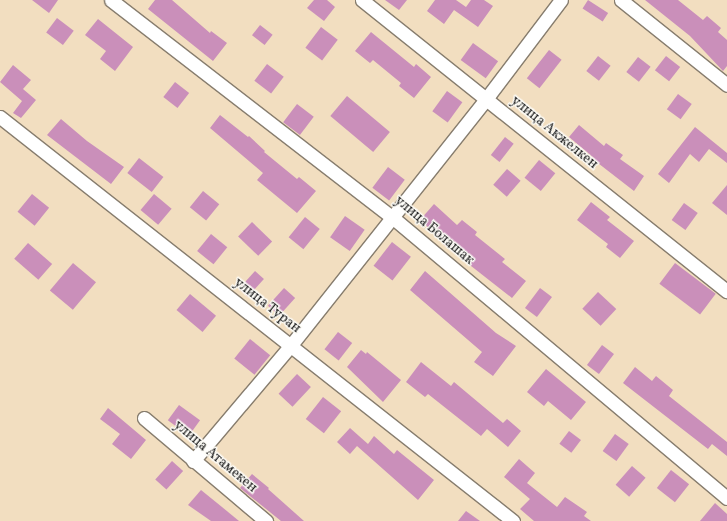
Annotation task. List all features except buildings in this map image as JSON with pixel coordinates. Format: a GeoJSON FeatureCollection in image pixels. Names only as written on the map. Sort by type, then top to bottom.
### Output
{"type":"FeatureCollection","features":[{"type":"Feature","properties":{"kind":"street","name":"улица Болашак"},"geometry":{"type":"LineString","coordinates":[[111,0],[392,216],[727,498]]}},
{"type":"Feature","properties":{"kind":"street","name":"улица Акжелкен"},"geometry":{"type":"LineString","coordinates":[[362,0],[727,291]]}},
{"type":"Feature","properties":{"kind":"street"},"geometry":{"type":"LineString","coordinates":[[193,461],[291,345],[486,99],[561,0]]}},
{"type":"Feature","properties":{"kind":"street"},"geometry":{"type":"LineString","coordinates":[[621,0],[727,85]]}},
{"type":"Feature","properties":{"kind":"street","name":"улица Туран"},"geometry":{"type":"LineString","coordinates":[[0,117],[514,521]]}},
{"type":"Feature","properties":{"kind":"street","name":"улица Атамекен"},"geometry":{"type":"LineString","coordinates":[[144,418],[193,461],[266,521]]}}]}
